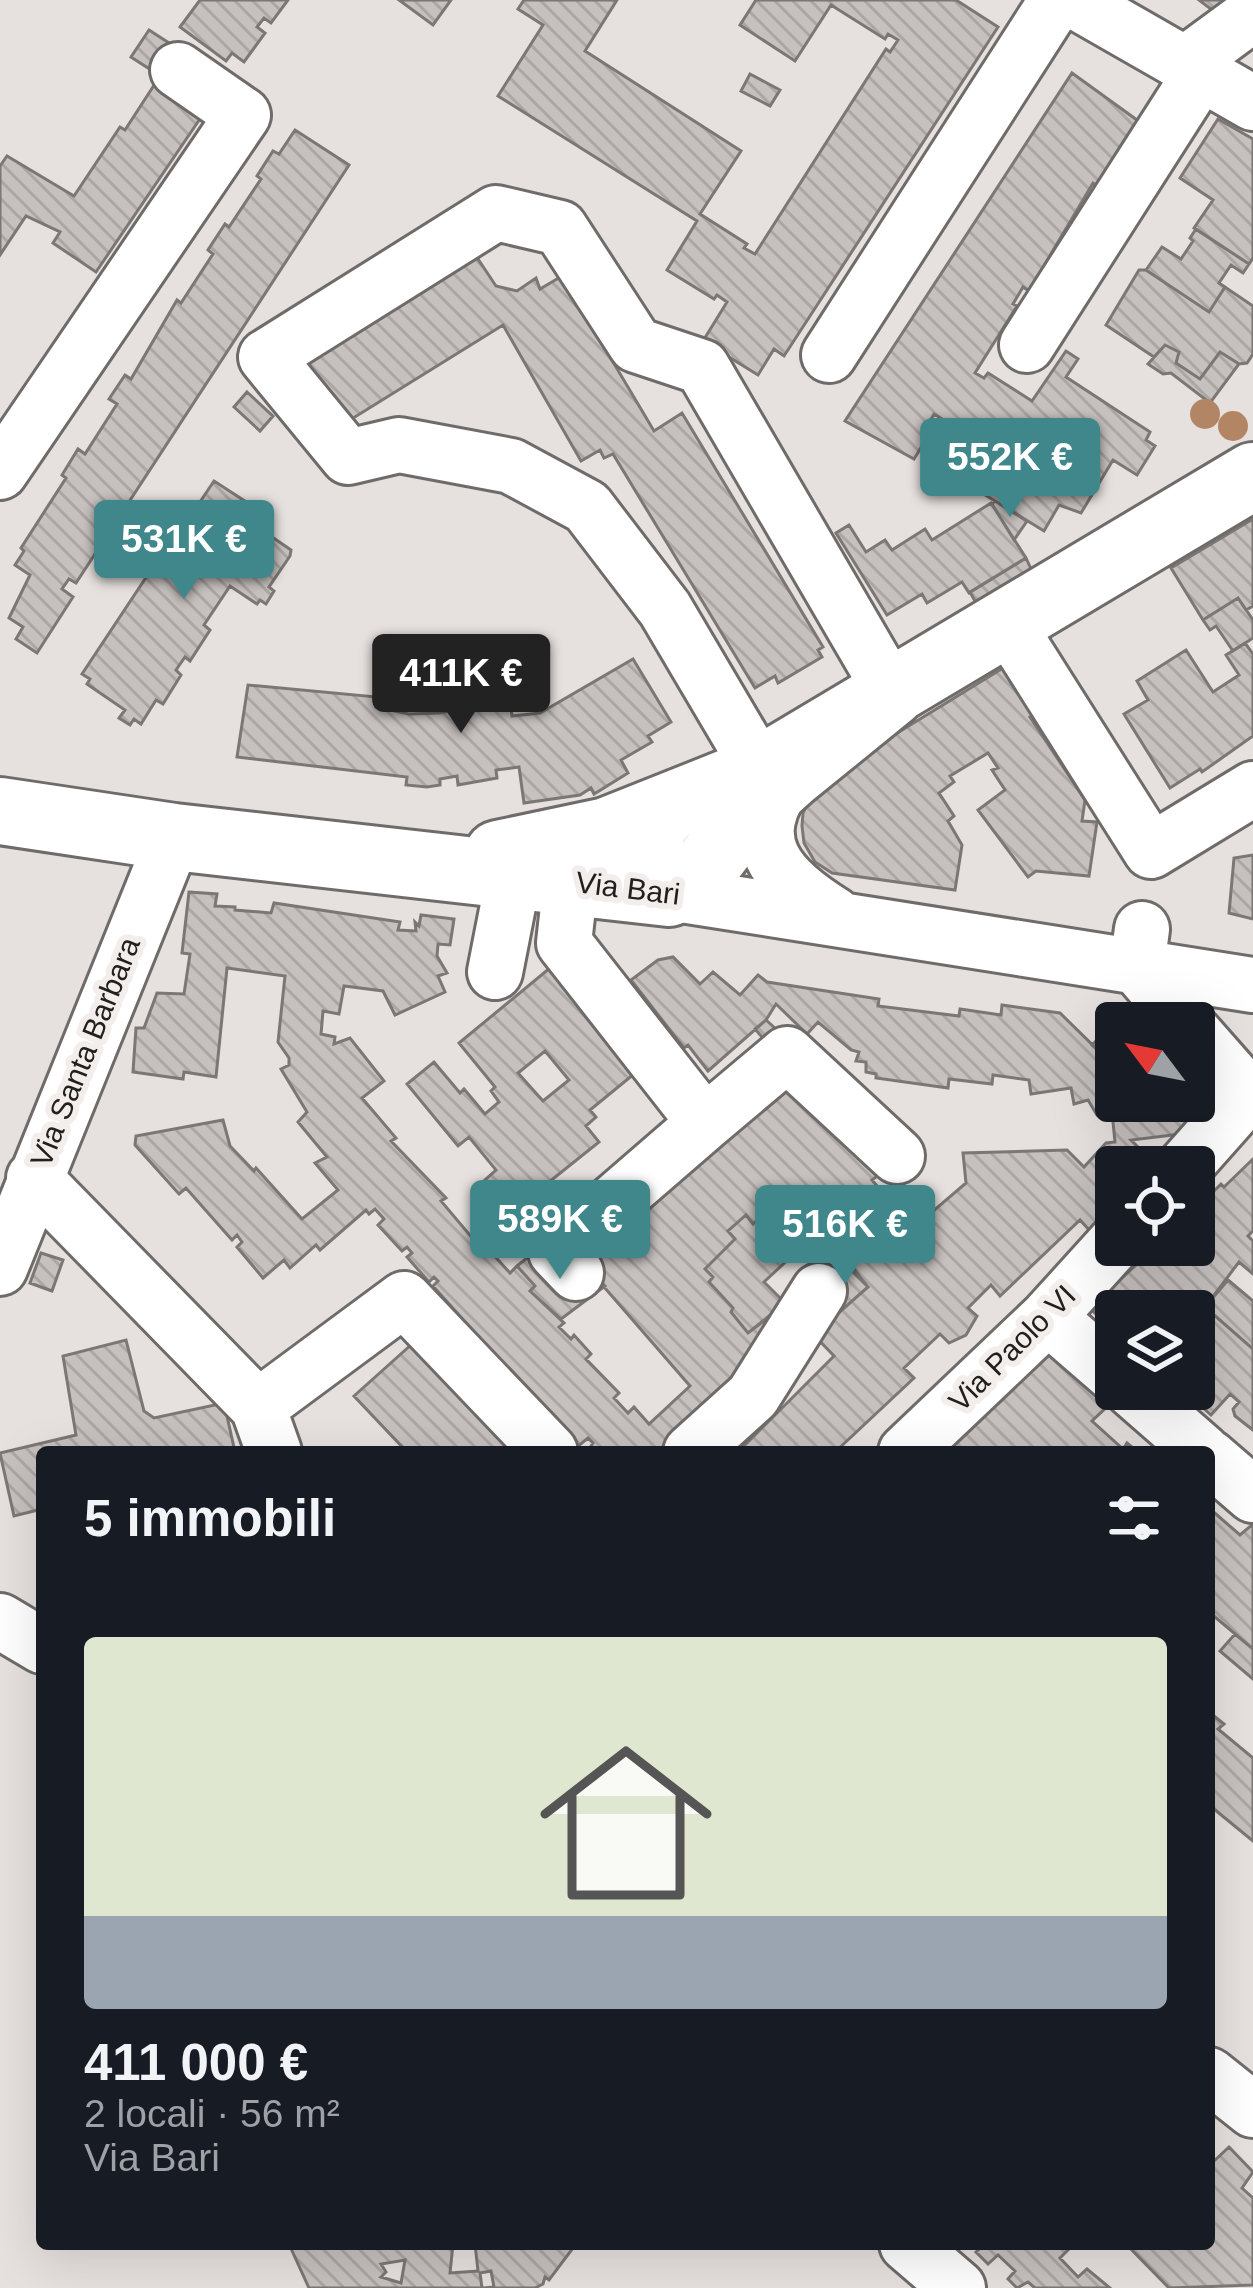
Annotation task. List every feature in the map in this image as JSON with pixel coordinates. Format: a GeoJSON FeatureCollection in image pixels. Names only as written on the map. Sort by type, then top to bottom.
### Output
{"type":"FeatureCollection","features":[{"type":"Feature","properties":{"kind":"main road"},"geometry":{"type":"LineString","coordinates":[[436,867],[607,831],[686,799],[775,772],[892,692],[1253,476]]}},
{"type":"Feature","properties":{"kind":"main road"},"geometry":{"type":"LineString","coordinates":[[669,893],[706,865],[775,772]]}},
{"type":"Feature","properties":{"kind":"main road","name":"Via Bari"},"geometry":{"type":"LineString","coordinates":[[0,811],[174,837],[669,893]]}},
{"type":"Feature","properties":{"kind":"street"},"geometry":{"type":"LineString","coordinates":[[829,355],[1057,0]]}},
{"type":"Feature","properties":{"kind":"street"},"geometry":{"type":"LineString","coordinates":[[1073,0],[1253,103]]}},
{"type":"Feature","properties":{"kind":"street"},"geometry":{"type":"LineString","coordinates":[[1027,345],[1193,69],[1253,14]]}},
{"type":"Feature","properties":{"kind":"street"},"geometry":{"type":"LineString","coordinates":[[0,472],[243,115],[178,70]]}},
{"type":"Feature","properties":{"kind":"street"},"geometry":{"type":"LineString","coordinates":[[840,917],[798,892],[776,865],[764,835],[775,772],[665,609],[587,507],[511,466],[399,446],[348,457],[266,357],[496,213],[560,228],[636,345],[702,368],[892,692]]}},
{"type":"Feature","properties":{"kind":"street"},"geometry":{"type":"LineString","coordinates":[[1008,625],[1151,851],[1253,789]]}},
{"type":"Feature","properties":{"kind":"street"},"geometry":{"type":"LineString","coordinates":[[669,893],[648,857],[655,831],[686,799]]}},
{"type":"Feature","properties":{"kind":"street","name":"Via Santa Barbara"},"geometry":{"type":"LineString","coordinates":[[0,1268],[27,1162],[174,837]]}},
{"type":"Feature","properties":{"kind":"street"},"geometry":{"type":"LineString","coordinates":[[495,972],[542,878]]}},
{"type":"Feature","properties":{"kind":"street"},"geometry":{"type":"LineString","coordinates":[[542,878],[564,943],[705,1123]]}},
{"type":"Feature","properties":{"kind":"street","name":"Via Bari"},"geometry":{"type":"LineString","coordinates":[[669,893],[840,917],[1139,948],[1253,985]]}},
{"type":"Feature","properties":{"kind":"street"},"geometry":{"type":"LineString","coordinates":[[1139,948],[1172,1002]]}},
{"type":"Feature","properties":{"kind":"street"},"geometry":{"type":"LineString","coordinates":[[576,1273],[556,1252],[787,1054],[897,1156]]}},
{"type":"Feature","properties":{"kind":"street"},"geometry":{"type":"LineString","coordinates":[[1204,1146],[1251,1098],[1215,1057]]}},
{"type":"Feature","properties":{"kind":"street"},"geometry":{"type":"LineString","coordinates":[[27,1162],[266,1430],[404,1299],[544,1446]]}},
{"type":"Feature","properties":{"kind":"street","name":"Via Paolo VI"},"geometry":{"type":"LineString","coordinates":[[912,1446],[1048,1317],[1095,1265]]}},
{"type":"Feature","properties":{"kind":"street"},"geometry":{"type":"LineString","coordinates":[[698,1446],[753,1396],[819,1291]]}},
{"type":"Feature","properties":{"kind":"street"},"geometry":{"type":"LineString","coordinates":[[1048,1317],[1095,1358]]}},
{"type":"Feature","properties":{"kind":"street"},"geometry":{"type":"LineString","coordinates":[[1155,1410],[1197,1446]]}},
{"type":"Feature","properties":{"kind":"street"},"geometry":{"type":"LineString","coordinates":[[1215,1462],[1253,1495]]}},
{"type":"Feature","properties":{"kind":"street"},"geometry":{"type":"LineString","coordinates":[[0,1621],[36,1642]]}},
{"type":"Feature","properties":{"kind":"street"},"geometry":{"type":"LineString","coordinates":[[1215,2080],[1253,2110]]}},
{"type":"Feature","properties":{"kind":"street"},"geometry":{"type":"LineString","coordinates":[[914,2250],[958,2288]]}},
{"type":"Feature","properties":{"kind":"building"},"geometry":{"type":"Polygon","coordinates":[[[200,0],[288,0],[271,23],[264,18],[257,27],[265,33],[244,62],[232,53],[226,61],[180,27],[200,0]]]}},
{"type":"Feature","properties":{"kind":"building"},"geometry":{"type":"Polygon","coordinates":[[[399,0],[451,0],[433,25],[399,0]]]}},
{"type":"Feature","properties":{"kind":"building"},"geometry":{"type":"Polygon","coordinates":[[[524,0],[617,0],[585,51],[741,151],[700,214],[755,254],[886,49],[890,52],[898,40],[888,34],[885,39],[831,5],[795,61],[740,25],[756,0],[956,0],[998,27],[784,356],[774,349],[758,375],[703,341],[727,302],[667,270],[697,221],[498,96],[543,25],[518,9],[524,0]]]}},
{"type":"Feature","properties":{"kind":"building"},"geometry":{"type":"Polygon","coordinates":[[[1199,0],[1246,0],[1229,23],[1199,0]]]}},
{"type":"Feature","properties":{"kind":"building"},"geometry":{"type":"Polygon","coordinates":[[[149,30],[183,52],[165,79],[131,57],[149,30]]]}},
{"type":"Feature","properties":{"kind":"building"},"geometry":{"type":"Polygon","coordinates":[[[1072,73],[1148,128],[1107,192],[1093,183],[1029,291],[1023,287],[1013,304],[1017,306],[975,373],[984,378],[988,373],[1032,401],[1066,351],[1078,359],[1066,377],[1150,432],[1146,440],[1155,446],[1137,475],[1113,460],[1081,513],[1059,505],[1044,531],[977,490],[995,460],[943,428],[947,422],[934,414],[930,421],[935,425],[914,459],[845,421],[1072,73]]]}},
{"type":"Feature","properties":{"kind":"building"},"geometry":{"type":"Polygon","coordinates":[[[750,74],[780,90],[770,106],[741,91],[750,74]]]}},
{"type":"Feature","properties":{"kind":"building"},"geometry":{"type":"Polygon","coordinates":[[[160,76],[208,107],[96,272],[53,243],[60,232],[26,216],[0,255],[0,166],[7,156],[74,196],[160,76]]]}},
{"type":"Feature","properties":{"kind":"building"},"geometry":{"type":"Polygon","coordinates":[[[1218,119],[1253,139],[1253,258],[1249,264],[1194,228],[1213,200],[1180,178],[1218,119]]]}},
{"type":"Feature","properties":{"kind":"building"},"geometry":{"type":"Polygon","coordinates":[[[295,130],[349,165],[76,583],[69,579],[62,589],[73,597],[37,653],[16,639],[23,627],[9,618],[30,575],[15,565],[24,551],[21,548],[66,478],[62,475],[78,449],[85,454],[117,404],[109,399],[125,375],[131,379],[177,300],[181,303],[213,254],[208,250],[261,179],[257,176],[273,151],[279,154],[295,130]]]}},
{"type":"Feature","properties":{"kind":"building"},"geometry":{"type":"Polygon","coordinates":[[[1196,229],[1249,264],[1243,273],[1231,265],[1219,283],[1225,287],[1209,312],[1146,270],[1162,247],[1181,259],[1196,229]]]}},
{"type":"Feature","properties":{"kind":"building"},"geometry":{"type":"Polygon","coordinates":[[[476,256],[496,286],[517,291],[536,278],[540,289],[562,276],[654,431],[682,413],[823,647],[818,650],[822,657],[778,683],[775,676],[755,688],[613,454],[604,458],[600,450],[581,461],[503,325],[342,425],[303,358],[476,256]]]}},
{"type":"Feature","properties":{"kind":"building"},"geometry":{"type":"Polygon","coordinates":[[[1139,270],[1146,270],[1209,312],[1225,287],[1253,306],[1253,354],[1247,363],[1239,364],[1220,352],[1200,379],[1176,363],[1179,352],[1165,345],[1154,357],[1106,325],[1139,270]]]}},
{"type":"Feature","properties":{"kind":"building"},"geometry":{"type":"Polygon","coordinates":[[[1165,345],[1179,352],[1176,363],[1200,379],[1220,352],[1239,364],[1210,403],[1171,373],[1163,374],[1148,364],[1165,345]]]}},
{"type":"Feature","properties":{"kind":"building"},"geometry":{"type":"Polygon","coordinates":[[[247,392],[273,416],[260,431],[234,407],[247,392]]]}},
{"type":"Feature","properties":{"kind":"building"},"geometry":{"type":"Polygon","coordinates":[[[214,481],[251,505],[243,517],[291,550],[290,556],[269,587],[274,591],[266,604],[260,600],[257,604],[230,586],[204,625],[210,630],[190,661],[185,657],[176,670],[181,675],[163,704],[156,700],[141,724],[134,719],[130,725],[119,718],[125,710],[87,684],[90,679],[82,674],[153,567],[164,569],[168,563],[162,559],[214,481]]]}},
{"type":"Feature","properties":{"kind":"building"},"geometry":{"type":"Polygon","coordinates":[[[995,501],[1027,521],[1014,540],[992,504],[995,501]]]}},
{"type":"Feature","properties":{"kind":"building"},"geometry":{"type":"Polygon","coordinates":[[[991,503],[1026,558],[969,593],[962,582],[927,603],[922,594],[887,615],[836,533],[849,525],[866,552],[885,540],[892,550],[925,529],[932,540],[991,503]]]}},
{"type":"Feature","properties":{"kind":"building"},"geometry":{"type":"Polygon","coordinates":[[[1253,519],[1253,606],[1246,610],[1238,598],[1203,620],[1171,568],[1253,519]]]}},
{"type":"Feature","properties":{"kind":"building"},"geometry":{"type":"Polygon","coordinates":[[[1026,558],[1031,569],[976,603],[970,592],[1026,558]]]}},
{"type":"Feature","properties":{"kind":"building"},"geometry":{"type":"Polygon","coordinates":[[[1238,598],[1253,620],[1253,638],[1233,651],[1216,626],[1210,630],[1203,620],[1238,598]]]}},
{"type":"Feature","properties":{"kind":"building"},"geometry":{"type":"Polygon","coordinates":[[[1245,643],[1253,654],[1253,736],[1170,788],[1124,714],[1148,700],[1137,681],[1186,650],[1213,692],[1239,675],[1226,655],[1245,643]]]}},
{"type":"Feature","properties":{"kind":"building"},"geometry":{"type":"Polygon","coordinates":[[[633,659],[671,722],[648,736],[652,742],[621,760],[628,773],[594,794],[591,788],[580,795],[524,803],[519,767],[496,770],[497,778],[458,785],[457,776],[427,787],[406,785],[407,777],[237,757],[248,685],[377,697],[376,707],[409,714],[510,700],[512,716],[540,713],[633,659]]]}},
{"type":"Feature","properties":{"kind":"building"},"geometry":{"type":"Polygon","coordinates":[[[1008,665],[1038,713],[1030,717],[1085,800],[1082,821],[1097,822],[1089,876],[1036,871],[1028,877],[978,810],[1005,790],[988,753],[950,776],[954,782],[939,793],[954,816],[948,821],[962,845],[955,890],[832,873],[815,862],[804,843],[802,826],[803,813],[819,781],[1008,665]]]}},
{"type":"Feature","properties":{"kind":"building"},"geometry":{"type":"Polygon","coordinates":[[[1253,855],[1253,919],[1229,913],[1234,858],[1253,855]]]}},
{"type":"Feature","properties":{"kind":"building"},"geometry":{"type":"Polygon","coordinates":[[[189,892],[217,894],[215,906],[235,910],[271,913],[274,903],[400,922],[398,930],[416,931],[415,922],[419,926],[421,915],[454,919],[450,945],[438,944],[437,956],[447,973],[438,976],[445,992],[395,1015],[383,991],[344,986],[339,1014],[323,1011],[321,1034],[335,1037],[334,1044],[350,1038],[384,1081],[362,1098],[396,1138],[391,1141],[446,1198],[441,1201],[484,1252],[488,1249],[510,1273],[517,1266],[535,1286],[530,1291],[564,1323],[559,1327],[591,1354],[586,1359],[619,1393],[614,1398],[628,1413],[634,1407],[649,1424],[690,1386],[578,1257],[786,1070],[886,1169],[872,1180],[882,1192],[922,1203],[931,1213],[966,1183],[963,1153],[1067,1150],[1084,1167],[1095,1155],[1095,1230],[1092,1233],[1080,1220],[1000,1296],[991,1285],[968,1308],[977,1316],[966,1335],[949,1343],[940,1334],[904,1368],[914,1378],[841,1446],[744,1446],[834,1356],[814,1335],[868,1287],[851,1270],[847,1242],[827,1224],[823,1227],[798,1200],[792,1206],[783,1197],[753,1224],[746,1215],[728,1231],[735,1239],[705,1269],[713,1277],[709,1282],[748,1333],[764,1321],[773,1332],[716,1405],[710,1399],[667,1440],[673,1446],[591,1446],[588,1438],[576,1446],[433,1286],[438,1281],[434,1277],[429,1282],[407,1257],[412,1253],[407,1247],[402,1251],[378,1225],[384,1219],[375,1209],[369,1214],[366,1210],[320,1250],[316,1245],[290,1268],[284,1260],[263,1278],[237,1247],[242,1242],[237,1235],[232,1240],[186,1188],[179,1194],[135,1145],[136,1136],[223,1120],[230,1146],[302,1219],[338,1190],[315,1163],[327,1157],[298,1122],[307,1112],[281,1069],[289,1065],[278,1042],[285,976],[227,968],[216,1077],[184,1072],[183,1079],[133,1072],[136,1028],[144,1028],[157,993],[184,994],[190,954],[182,953],[189,892]]]}},
{"type":"Feature","properties":{"kind":"building"},"geometry":{"type":"Polygon","coordinates":[[[673,957],[700,984],[713,972],[740,995],[758,975],[767,982],[879,999],[878,1006],[959,1016],[960,1009],[1001,1015],[1002,1005],[1060,1013],[1095,1047],[1095,1112],[1088,1100],[1074,1104],[1071,1088],[1031,1094],[1029,1080],[993,1075],[992,1084],[949,1079],[948,1088],[876,1078],[866,1072],[866,1062],[856,1061],[859,1052],[818,1022],[807,1034],[776,1004],[766,1020],[708,1071],[631,980],[658,960],[673,957]]]}},
{"type":"Feature","properties":{"kind":"building"},"geometry":{"type":"Polygon","coordinates":[[[550,968],[634,1074],[590,1110],[596,1117],[586,1126],[599,1142],[549,1182],[558,1193],[520,1224],[485,1180],[496,1170],[469,1137],[458,1146],[407,1084],[434,1062],[485,1114],[499,1102],[491,1091],[495,1087],[459,1043],[550,968]],[[545,1051],[518,1073],[543,1101],[569,1080],[545,1051]]]}},
{"type":"Feature","properties":{"kind":"building"},"geometry":{"type":"Polygon","coordinates":[[[766,1020],[786,1038],[773,1050],[755,1029],[766,1020]]]}},
{"type":"Feature","properties":{"kind":"building"},"geometry":{"type":"Polygon","coordinates":[[[1113,1122],[1188,1122],[1197,1132],[1131,1140],[1137,1146],[1103,1146],[1115,1142],[1113,1122]]]}},
{"type":"Feature","properties":{"kind":"building"},"geometry":{"type":"Polygon","coordinates":[[[1253,1159],[1253,1231],[1248,1236],[1253,1241],[1253,1274],[1239,1262],[1215,1294],[1215,1290],[1109,1290],[1135,1266],[1215,1266],[1215,1190],[1221,1184],[1224,1187],[1253,1159]]]}},
{"type":"Feature","properties":{"kind":"building"},"geometry":{"type":"Polygon","coordinates":[[[783,1197],[792,1206],[798,1200],[823,1227],[764,1282],[785,1303],[748,1333],[709,1282],[713,1277],[705,1269],[735,1239],[728,1231],[746,1215],[753,1224],[783,1197]]]}},
{"type":"Feature","properties":{"kind":"building"},"geometry":{"type":"Polygon","coordinates":[[[537,1250],[591,1270],[605,1286],[561,1319],[530,1291],[535,1286],[517,1266],[537,1250]]]}},
{"type":"Feature","properties":{"kind":"building"},"geometry":{"type":"Polygon","coordinates":[[[41,1253],[63,1260],[52,1291],[30,1283],[41,1253]]]}},
{"type":"Feature","properties":{"kind":"building"},"geometry":{"type":"Polygon","coordinates":[[[850,1264],[868,1287],[843,1309],[821,1287],[850,1264]]]}},
{"type":"Feature","properties":{"kind":"building"},"geometry":{"type":"Polygon","coordinates":[[[1228,1280],[1253,1301],[1253,1349],[1215,1316],[1215,1295],[1228,1280]]]}},
{"type":"Feature","properties":{"kind":"building"},"geometry":{"type":"Polygon","coordinates":[[[1215,1316],[1253,1349],[1253,1430],[1235,1416],[1233,1409],[1239,1402],[1230,1394],[1211,1415],[1205,1410],[1215,1410],[1215,1316]]]}},
{"type":"Feature","properties":{"kind":"building"},"geometry":{"type":"Polygon","coordinates":[[[126,1340],[144,1411],[154,1418],[224,1403],[234,1446],[36,1446],[36,1510],[14,1516],[0,1453],[76,1435],[63,1356],[126,1340]]]}},
{"type":"Feature","properties":{"kind":"building"},"geometry":{"type":"Polygon","coordinates":[[[412,1344],[509,1446],[401,1446],[354,1396],[412,1344]]]}},
{"type":"Feature","properties":{"kind":"building"},"geometry":{"type":"Polygon","coordinates":[[[1049,1348],[1095,1387],[1095,1410],[1104,1410],[1092,1421],[1120,1446],[947,1446],[1049,1348]]]}},
{"type":"Feature","properties":{"kind":"building"},"geometry":{"type":"Polygon","coordinates":[[[1215,1513],[1240,1535],[1253,1524],[1253,1649],[1215,1617],[1215,1513]]]}},
{"type":"Feature","properties":{"kind":"building"},"geometry":{"type":"Polygon","coordinates":[[[1235,1634],[1253,1649],[1253,1679],[1220,1651],[1235,1634]]]}},
{"type":"Feature","properties":{"kind":"building"},"geometry":{"type":"Polygon","coordinates":[[[1215,1717],[1224,1724],[1218,1729],[1253,1758],[1253,1841],[1215,1810],[1215,1717]]]}},
{"type":"Feature","properties":{"kind":"building"},"geometry":{"type":"Polygon","coordinates":[[[1229,2147],[1253,2172],[1242,2188],[1253,2198],[1253,2285],[1169,2288],[1132,2250],[1215,2250],[1215,2160],[1229,2147]]]}},
{"type":"Feature","properties":{"kind":"building"},"geometry":{"type":"Polygon","coordinates":[[[292,2250],[452,2250],[450,2273],[478,2271],[476,2250],[572,2250],[549,2280],[545,2277],[535,2288],[483,2288],[494,2287],[491,2271],[480,2273],[482,2288],[309,2288],[292,2250]],[[405,2260],[381,2264],[386,2272],[381,2277],[401,2283],[405,2260]]]}},
{"type":"Feature","properties":{"kind":"building"},"geometry":{"type":"Polygon","coordinates":[[[1068,2250],[1060,2258],[1078,2277],[1087,2269],[1110,2288],[1035,2288],[1028,2282],[1017,2288],[1008,2279],[1015,2271],[998,2255],[988,2264],[976,2252],[1068,2250]]]}}]}
